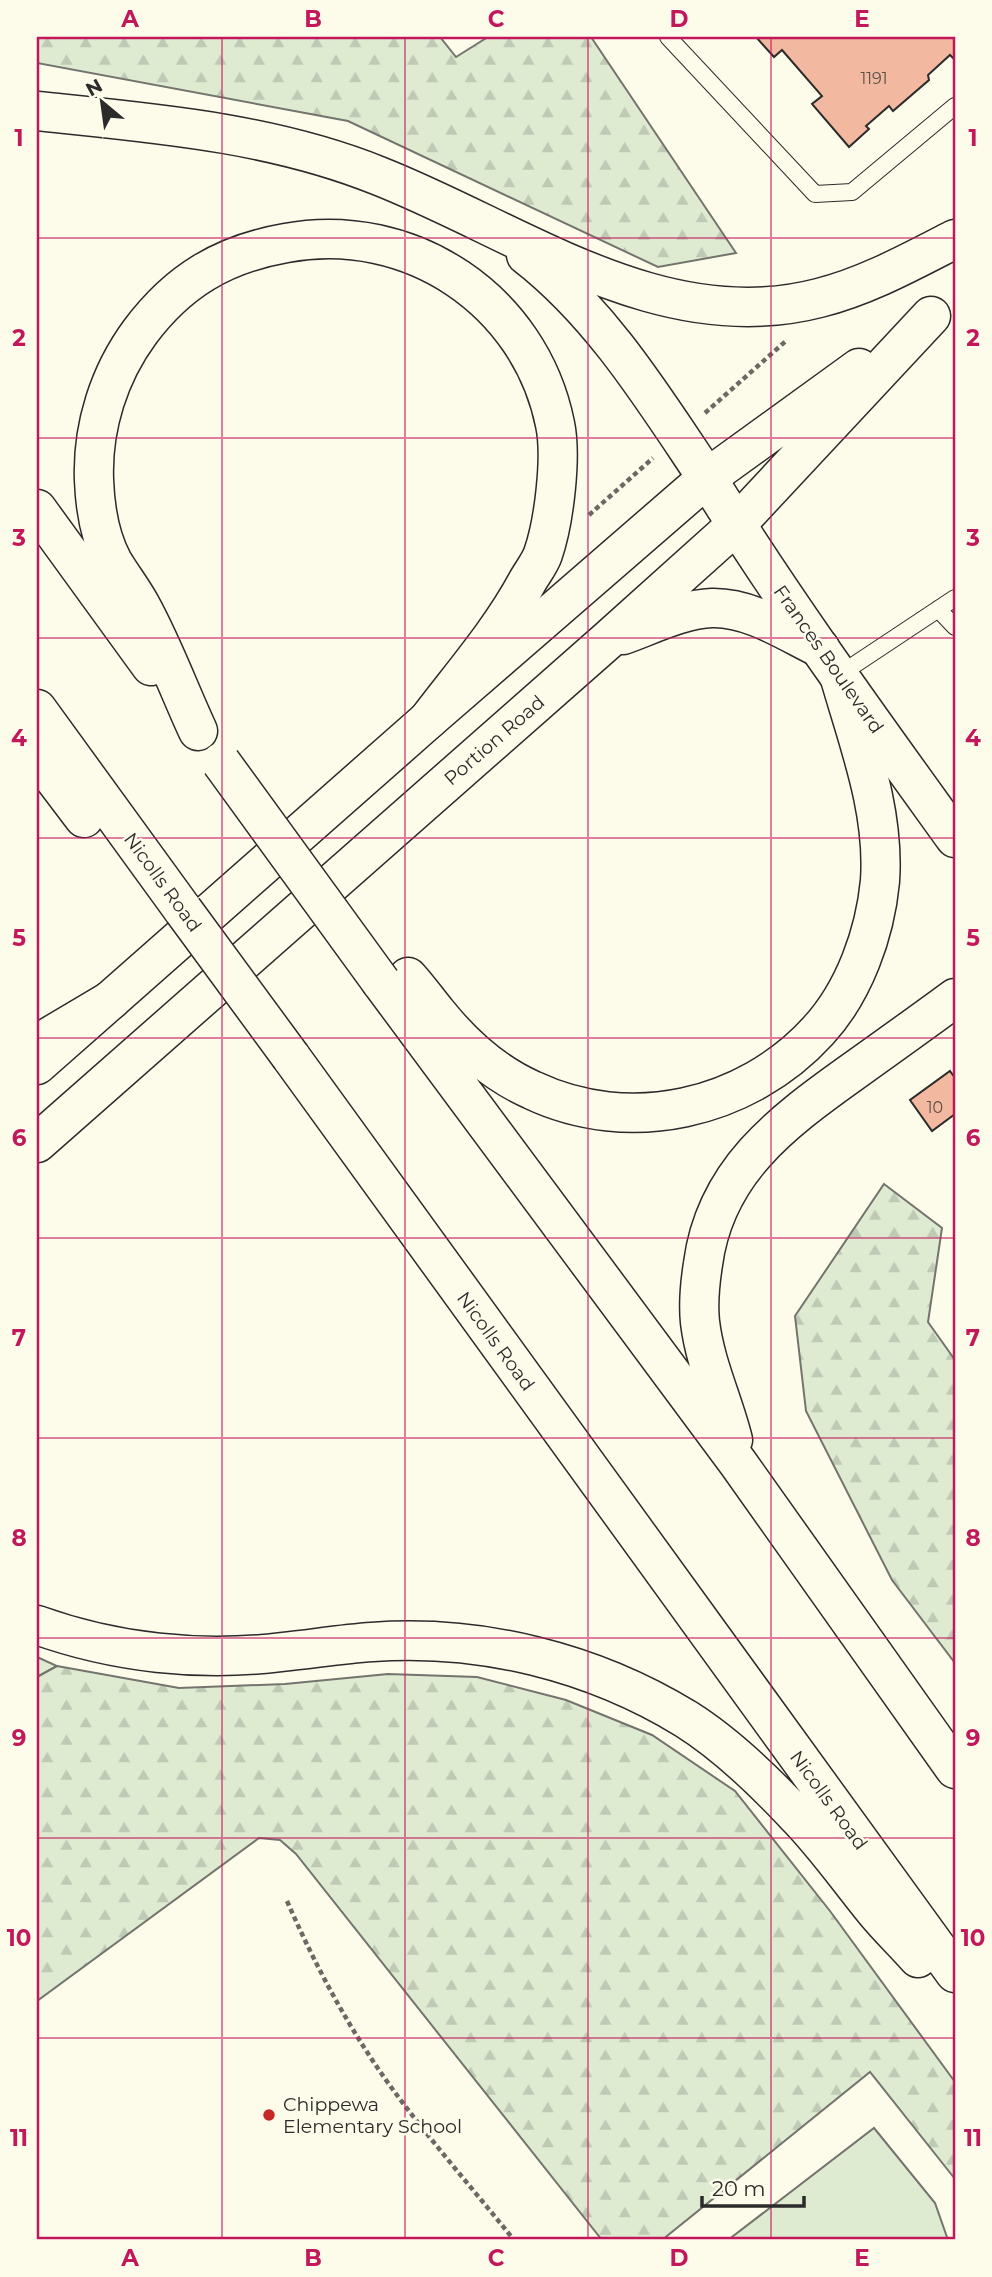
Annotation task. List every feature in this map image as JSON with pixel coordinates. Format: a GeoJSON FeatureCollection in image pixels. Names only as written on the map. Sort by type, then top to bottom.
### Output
{"type":"FeatureCollection","features":[{"type":"Feature","properties":{"kind":"main road"},"geometry":{"type":"LineString","coordinates":[[37,111],[174,125],[310,153],[379,175],[601,277],[679,301],[719,306],[789,304],[843,291],[955,239]]}},
{"type":"Feature","properties":{"kind":"main road","name":"Frances Boulevard"},"geometry":{"type":"LineString","coordinates":[[491,228],[538,265],[607,337],[707,478],[829,661],[955,838]]}},
{"type":"Feature","properties":{"kind":"main road"},"geometry":{"type":"LineString","coordinates":[[198,731],[142,606],[111,559],[103,538],[95,491],[94,454],[106,396],[118,367],[153,315],[201,273],[229,258],[260,247],[328,238],[393,246],[426,260],[481,296],[523,344],[537,369],[556,425],[557,485],[543,555],[506,617],[428,720]]}},
{"type":"Feature","properties":{"kind":"main road","name":"Portion Road"},"geometry":{"type":"LineString","coordinates":[[37,1065],[707,478],[943,305]]}},
{"type":"Feature","properties":{"kind":"main road","name":"Portion Road"},"geometry":{"type":"LineString","coordinates":[[37,1143],[736,525],[943,305]]}},
{"type":"Feature","properties":{"kind":"main road"},"geometry":{"type":"LineString","coordinates":[[37,509],[303,876],[388,974],[955,1769]]}},
{"type":"Feature","properties":{"kind":"main road"},"geometry":{"type":"LineString","coordinates":[[388,974],[419,988],[456,1034],[478,1055],[529,1089],[558,1102],[590,1109],[653,1113],[683,1109],[715,1099],[772,1070],[819,1031],[837,1006],[866,947],[880,882],[878,821],[873,794],[829,661],[745,613],[728,609],[691,611],[608,640]]}},
{"type":"Feature","properties":{"kind":"main road","name":"Nicolls Road"},"geometry":{"type":"LineString","coordinates":[[37,709],[127,847],[183,910],[955,1973]]}},
{"type":"Feature","properties":{"kind":"main road"},"geometry":{"type":"LineString","coordinates":[[37,756],[86,821],[127,847]]}},
{"type":"Feature","properties":{"kind":"main road"},"geometry":{"type":"LineString","coordinates":[[738,1463],[723,1402],[709,1368],[700,1320],[704,1253],[713,1220],[726,1192],[766,1140],[819,1096],[955,998]]}},
{"type":"Feature","properties":{"kind":"main road"},"geometry":{"type":"LineString","coordinates":[[37,1044],[111,1000]]}},
{"type":"Feature","properties":{"kind":"main road"},"geometry":{"type":"LineString","coordinates":[[37,1625],[103,1644],[194,1656],[271,1653],[334,1644],[382,1641],[475,1644],[566,1665],[611,1682],[688,1721],[757,1776],[797,1815],[876,1913],[955,1997]]}},
{"type":"Feature","properties":{"kind":"lane"},"geometry":{"type":"LineString","coordinates":[[668,37],[815,194],[852,192],[955,106]]}},
{"type":"Feature","properties":{"kind":"lane"},"geometry":{"type":"LineString","coordinates":[[829,661],[939,609],[955,598]]}},
{"type":"Feature","properties":{"kind":"lane"},"geometry":{"type":"LineString","coordinates":[[939,609],[955,627]]}},
{"type":"Feature","properties":{"kind":"path"},"geometry":{"type":"LineString","coordinates":[[701,416],[791,337]]}},
{"type":"Feature","properties":{"kind":"path"},"geometry":{"type":"LineString","coordinates":[[584,519],[661,451]]}},
{"type":"Feature","properties":{"kind":"path"},"geometry":{"type":"LineString","coordinates":[[287,1901],[313,1961],[332,1995],[391,2086],[514,2240]]}},
{"type":"Feature","properties":{"kind":"green space"},"geometry":{"type":"Polygon","coordinates":[[[37,37],[440,37],[456,57],[488,37],[591,37],[736,253],[658,267],[348,121],[37,63],[37,37]]]}},
{"type":"Feature","properties":{"kind":"green space"},"geometry":{"type":"Polygon","coordinates":[[[884,1184],[942,1228],[928,1322],[955,1360],[955,1663],[892,1580],[806,1411],[795,1316],[884,1184]]]}},
{"type":"Feature","properties":{"kind":"green space"},"geometry":{"type":"Polygon","coordinates":[[[37,1657],[57,1666],[37,1677],[37,1657]]]}},
{"type":"Feature","properties":{"kind":"green space"},"geometry":{"type":"Polygon","coordinates":[[[57,1666],[179,1688],[285,1684],[388,1674],[477,1677],[566,1700],[652,1735],[735,1791],[830,1911],[955,2082],[955,2179],[870,2072],[662,2240],[602,2240],[296,1854],[280,1840],[259,1838],[37,2001],[37,1677],[57,1666]]]}},
{"type":"Feature","properties":{"kind":"green space"},"geometry":{"type":"Polygon","coordinates":[[[874,2128],[935,2203],[948,2240],[728,2240],[874,2128]]]}},
{"type":"Feature","properties":{"kind":"building"},"geometry":{"type":"Polygon","coordinates":[[[756,37],[955,37],[955,60],[950,55],[928,75],[929,80],[893,111],[889,106],[866,126],[869,129],[849,147],[812,104],[822,96],[782,50],[774,57],[756,37]]]}},
{"type":"Feature","properties":{"kind":"building"},"geometry":{"type":"Polygon","coordinates":[[[950,1071],[955,1078],[955,1114],[932,1131],[910,1100],[950,1071]]]}},
{"type":"Feature","properties":{"kind":"place","name":"Chippewa Elementary School"},"geometry":{"type":"Point","coordinates":[269,2115]}}]}
